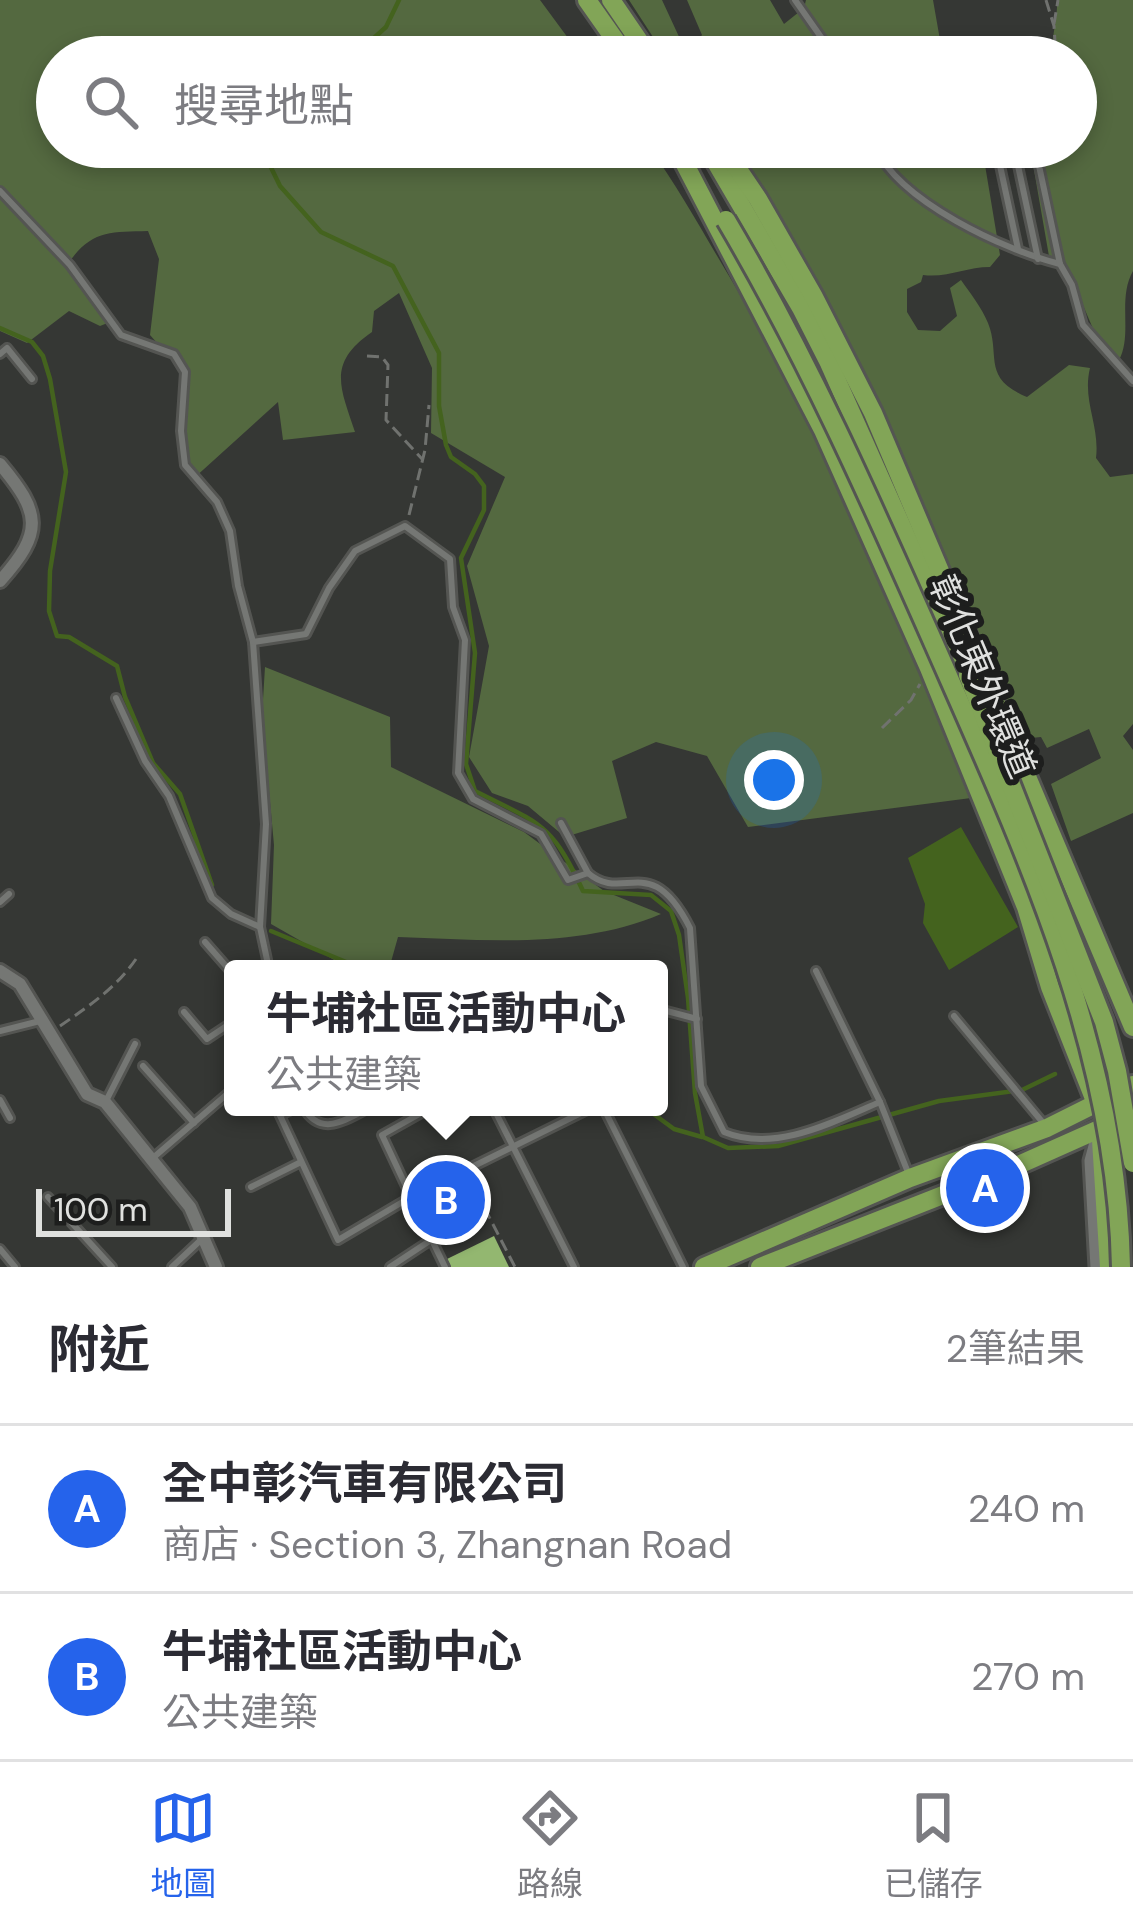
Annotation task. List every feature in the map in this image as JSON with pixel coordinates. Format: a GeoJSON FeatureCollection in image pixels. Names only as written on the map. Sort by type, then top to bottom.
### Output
{"type":"FeatureCollection","features":[{"type":"Feature","properties":{"kind":"main road"},"geometry":{"type":"LineString","coordinates":[[594,3],[614,36]]}},
{"type":"Feature","properties":{"kind":"main road"},"geometry":{"type":"LineString","coordinates":[[594,3],[628,36]]}},
{"type":"Feature","properties":{"kind":"main road"},"geometry":{"type":"LineString","coordinates":[[691,168],[823,430],[929,668],[1034,927],[1050,987],[1096,1103],[1109,1267]]}},
{"type":"Feature","properties":{"kind":"main road","name":"彰化東外環道"},"geometry":{"type":"LineString","coordinates":[[697,168],[801,308],[854,416],[1000,750],[1104,1022],[1133,1163]]}},
{"type":"Feature","properties":{"kind":"main road","name":"彰化東外環道"},"geometry":{"type":"LineString","coordinates":[[715,168],[837,424],[984,758],[1070,980],[1109,1125],[1121,1267]]}},
{"type":"Feature","properties":{"kind":"main road"},"geometry":{"type":"LineString","coordinates":[[736,168],[802,278],[873,413],[1133,1027]]}},
{"type":"Feature","properties":{"kind":"main road"},"geometry":{"type":"LineString","coordinates":[[704,1267],[910,1178],[1047,1127],[1133,1085]]}},
{"type":"Feature","properties":{"kind":"main road"},"geometry":{"type":"LineString","coordinates":[[760,1267],[1133,1114]]}},
{"type":"Feature","properties":{"kind":"street"},"geometry":{"type":"LineString","coordinates":[[0,464],[32,506],[30,543],[1,579]]}},
{"type":"Feature","properties":{"kind":"street"},"geometry":{"type":"LineString","coordinates":[[0,971],[20,984],[87,1094],[105,1102],[190,1207],[216,1267]]}},
{"type":"Feature","properties":{"kind":"street"},"geometry":{"type":"LineString","coordinates":[[1098,1267],[1092,1161],[1100,1130]]}},
{"type":"Feature","properties":{"kind":"lane"},"geometry":{"type":"LineString","coordinates":[[795,0],[820,36]]}},
{"type":"Feature","properties":{"kind":"lane"},"geometry":{"type":"LineString","coordinates":[[889,168],[913,192],[1018,252],[1060,264]]}},
{"type":"Feature","properties":{"kind":"lane"},"geometry":{"type":"LineString","coordinates":[[1000,168],[1018,252]]}},
{"type":"Feature","properties":{"kind":"lane"},"geometry":{"type":"LineString","coordinates":[[1018,168],[1038,259]]}},
{"type":"Feature","properties":{"kind":"lane"},"geometry":{"type":"LineString","coordinates":[[1039,168],[1060,264],[1072,285],[1083,325],[1133,381]]}},
{"type":"Feature","properties":{"kind":"lane"},"geometry":{"type":"LineString","coordinates":[[0,191],[70,265],[121,335],[174,354],[185,372],[181,431],[185,465],[217,502],[230,531],[253,642],[266,824],[260,927],[267,960]]}},
{"type":"Feature","properties":{"kind":"lane"},"geometry":{"type":"LineString","coordinates":[[0,354],[7,348],[32,379]]}},
{"type":"Feature","properties":{"kind":"lane"},"geometry":{"type":"LineString","coordinates":[[253,642],[306,634],[355,551],[405,526],[450,559],[453,607],[465,640],[458,773],[466,790],[473,799],[542,833],[568,880],[588,873]]}},
{"type":"Feature","properties":{"kind":"lane"},"geometry":{"type":"LineString","coordinates":[[116,698],[145,761],[169,796],[212,898],[231,914],[260,927]]}},
{"type":"Feature","properties":{"kind":"lane"},"geometry":{"type":"LineString","coordinates":[[561,823],[596,880],[654,883],[679,905],[690,928],[701,1086],[724,1132],[768,1139],[814,1130],[880,1102]]}},
{"type":"Feature","properties":{"kind":"lane"},"geometry":{"type":"LineString","coordinates":[[0,902],[9,893]]}},
{"type":"Feature","properties":{"kind":"lane"},"geometry":{"type":"LineString","coordinates":[[206,942],[224,963]]}},
{"type":"Feature","properties":{"kind":"lane"},"geometry":{"type":"LineString","coordinates":[[816,971],[880,1102],[910,1178]]}},
{"type":"Feature","properties":{"kind":"lane"},"geometry":{"type":"LineString","coordinates":[[668,1011],[697,1019]]}},
{"type":"Feature","properties":{"kind":"lane"},"geometry":{"type":"LineString","coordinates":[[184,1012],[207,1040],[224,1028]]}},
{"type":"Feature","properties":{"kind":"lane"},"geometry":{"type":"LineString","coordinates":[[954,1016],[1047,1127]]}},
{"type":"Feature","properties":{"kind":"lane"},"geometry":{"type":"LineString","coordinates":[[0,1031],[44,1028]]}},
{"type":"Feature","properties":{"kind":"lane"},"geometry":{"type":"LineString","coordinates":[[105,1102],[134,1044]]}},
{"type":"Feature","properties":{"kind":"lane"},"geometry":{"type":"LineString","coordinates":[[143,1066],[194,1123]]}},
{"type":"Feature","properties":{"kind":"lane"},"geometry":{"type":"LineString","coordinates":[[152,1159],[224,1097]]}},
{"type":"Feature","properties":{"kind":"lane"},"geometry":{"type":"LineString","coordinates":[[0,1100],[10,1118]]}},
{"type":"Feature","properties":{"kind":"lane"},"geometry":{"type":"LineString","coordinates":[[280,1116],[338,1240],[411,1197],[574,1116]]}},
{"type":"Feature","properties":{"kind":"lane"},"geometry":{"type":"LineString","coordinates":[[307,1116],[320,1125],[354,1116]]}},
{"type":"Feature","properties":{"kind":"lane"},"geometry":{"type":"LineString","coordinates":[[416,1116],[382,1135],[445,1267]]}},
{"type":"Feature","properties":{"kind":"lane"},"geometry":{"type":"LineString","coordinates":[[498,1116],[574,1267]]}},
{"type":"Feature","properties":{"kind":"lane"},"geometry":{"type":"LineString","coordinates":[[608,1116],[683,1267]]}},
{"type":"Feature","properties":{"kind":"lane"},"geometry":{"type":"LineString","coordinates":[[250,1187],[301,1162]]}},
{"type":"Feature","properties":{"kind":"lane"},"geometry":{"type":"LineString","coordinates":[[48,1197],[112,1267]]}},
{"type":"Feature","properties":{"kind":"lane"},"geometry":{"type":"LineString","coordinates":[[172,1267],[204,1237]]}},
{"type":"Feature","properties":{"kind":"lane"},"geometry":{"type":"LineString","coordinates":[[391,1267],[431,1240]]}},
{"type":"Feature","properties":{"kind":"lane"},"geometry":{"type":"LineString","coordinates":[[0,1250],[15,1267]]}},
{"type":"Feature","properties":{"kind":"path"},"geometry":{"type":"LineString","coordinates":[[1046,0],[1054,26]]}},
{"type":"Feature","properties":{"kind":"path"},"geometry":{"type":"LineString","coordinates":[[1055,36],[1058,0]]}},
{"type":"Feature","properties":{"kind":"path"},"geometry":{"type":"LineString","coordinates":[[367,356],[382,357],[388,365],[386,420],[423,460]]}},
{"type":"Feature","properties":{"kind":"path"},"geometry":{"type":"LineString","coordinates":[[405,526],[423,460],[429,405]]}},
{"type":"Feature","properties":{"kind":"path"},"geometry":{"type":"LineString","coordinates":[[882,728],[910,700],[929,668]]}},
{"type":"Feature","properties":{"kind":"path"},"geometry":{"type":"LineString","coordinates":[[44,1028],[97,1000],[124,977],[136,959]]}},
{"type":"Feature","properties":{"kind":"path"},"geometry":{"type":"LineString","coordinates":[[465,1169],[514,1267]]}},
{"type":"Feature","properties":{"kind":"shaded area"},"geometry":{"type":"Polygon","coordinates":[[[0,0],[540,0],[567,36],[36,36],[36,168],[663,168],[771,347],[838,472],[924,665],[971,798],[748,827],[707,756],[656,742],[612,761],[627,818],[565,837],[528,806],[492,793],[469,757],[489,646],[467,566],[505,477],[431,433],[432,368],[399,293],[374,311],[372,332],[343,365],[342,389],[355,432],[283,440],[278,402],[193,479],[184,468],[180,369],[150,335],[159,259],[148,231],[102,235],[84,245],[67,265],[110,322],[100,326],[69,311],[27,343],[0,331],[0,0]]]}},
{"type":"Feature","properties":{"kind":"shaded area"},"geometry":{"type":"Polygon","coordinates":[[[629,0],[662,0],[679,36],[652,36],[629,0]]]}},
{"type":"Feature","properties":{"kind":"shaded area"},"geometry":{"type":"Polygon","coordinates":[[[687,0],[770,0],[784,24],[804,8],[806,0],[933,0],[939,36],[701,36],[687,0]]]}},
{"type":"Feature","properties":{"kind":"shaded area"},"geometry":{"type":"Polygon","coordinates":[[[1057,0],[1133,0],[1133,271],[1119,360],[1094,331],[1076,289],[1050,262],[1034,168],[1097,168],[1097,36],[1054,36],[1057,0]]]}},
{"type":"Feature","properties":{"kind":"shaded area"},"geometry":{"type":"Polygon","coordinates":[[[734,168],[986,168],[1000,255],[990,267],[923,275],[921,282],[907,289],[907,312],[918,330],[940,331],[957,316],[950,288],[961,280],[988,323],[998,374],[1013,390],[1027,397],[1069,365],[1090,368],[1096,458],[1110,477],[1133,474],[1133,724],[1123,736],[1133,750],[1133,813],[1071,841],[1051,784],[1101,758],[1089,729],[1047,748],[1041,737],[1021,739],[938,545],[734,168]]]}},
{"type":"Feature","properties":{"kind":"shaded area"},"geometry":{"type":"Polygon","coordinates":[[[265,667],[390,717],[391,767],[524,832],[604,891],[661,914],[598,933],[565,937],[398,937],[392,960],[334,960],[271,924],[274,845],[262,716],[265,667]]]}},
{"type":"Feature","properties":{"kind":"shaded area"},"geometry":{"type":"Polygon","coordinates":[[[961,827],[1018,927],[949,970],[923,923],[925,904],[908,858],[961,827]]]}},
{"type":"Feature","properties":{"kind":"building"},"geometry":{"type":"Polygon","coordinates":[[[463,1178],[474,1199],[429,1222],[418,1201],[463,1178]]]}},
{"type":"Feature","properties":{"kind":"building"},"geometry":{"type":"Polygon","coordinates":[[[494,1236],[509,1267],[451,1267],[447,1259],[494,1236]]]}},
{"type":"Feature","properties":{"kind":"waterway"},"geometry":{"type":"LineString","coordinates":[[376,36],[399,0]]}},
{"type":"Feature","properties":{"kind":"waterway"},"geometry":{"type":"LineString","coordinates":[[271,168],[280,186],[321,232],[393,266],[439,353],[439,406],[446,445],[451,457],[484,486],[484,510],[461,558],[475,653],[466,764],[475,791],[515,811],[552,838],[583,891],[651,895],[671,911],[688,998],[703,1137],[728,1148],[778,1146],[939,1101],[1022,1090],[1055,1074]]}},
{"type":"Feature","properties":{"kind":"waterway"},"geometry":{"type":"LineString","coordinates":[[0,328],[32,342],[43,356],[50,379],[66,472],[50,571],[49,611],[57,636],[69,637],[117,666],[153,763],[180,794],[212,885]]}},
{"type":"Feature","properties":{"kind":"waterway"},"geometry":{"type":"LineString","coordinates":[[271,931],[341,960]]}},
{"type":"Feature","properties":{"kind":"waterway"},"geometry":{"type":"LineString","coordinates":[[656,1116],[674,1129],[702,1137]]}},
{"type":"Feature","properties":{"kind":"place","name":"全中彰汽車有限公司"},"geometry":{"type":"Point","coordinates":[985,1188]}},
{"type":"Feature","properties":{"kind":"place","name":"牛埔社區活動中心"},"geometry":{"type":"Point","coordinates":[446,1200]}}]}
